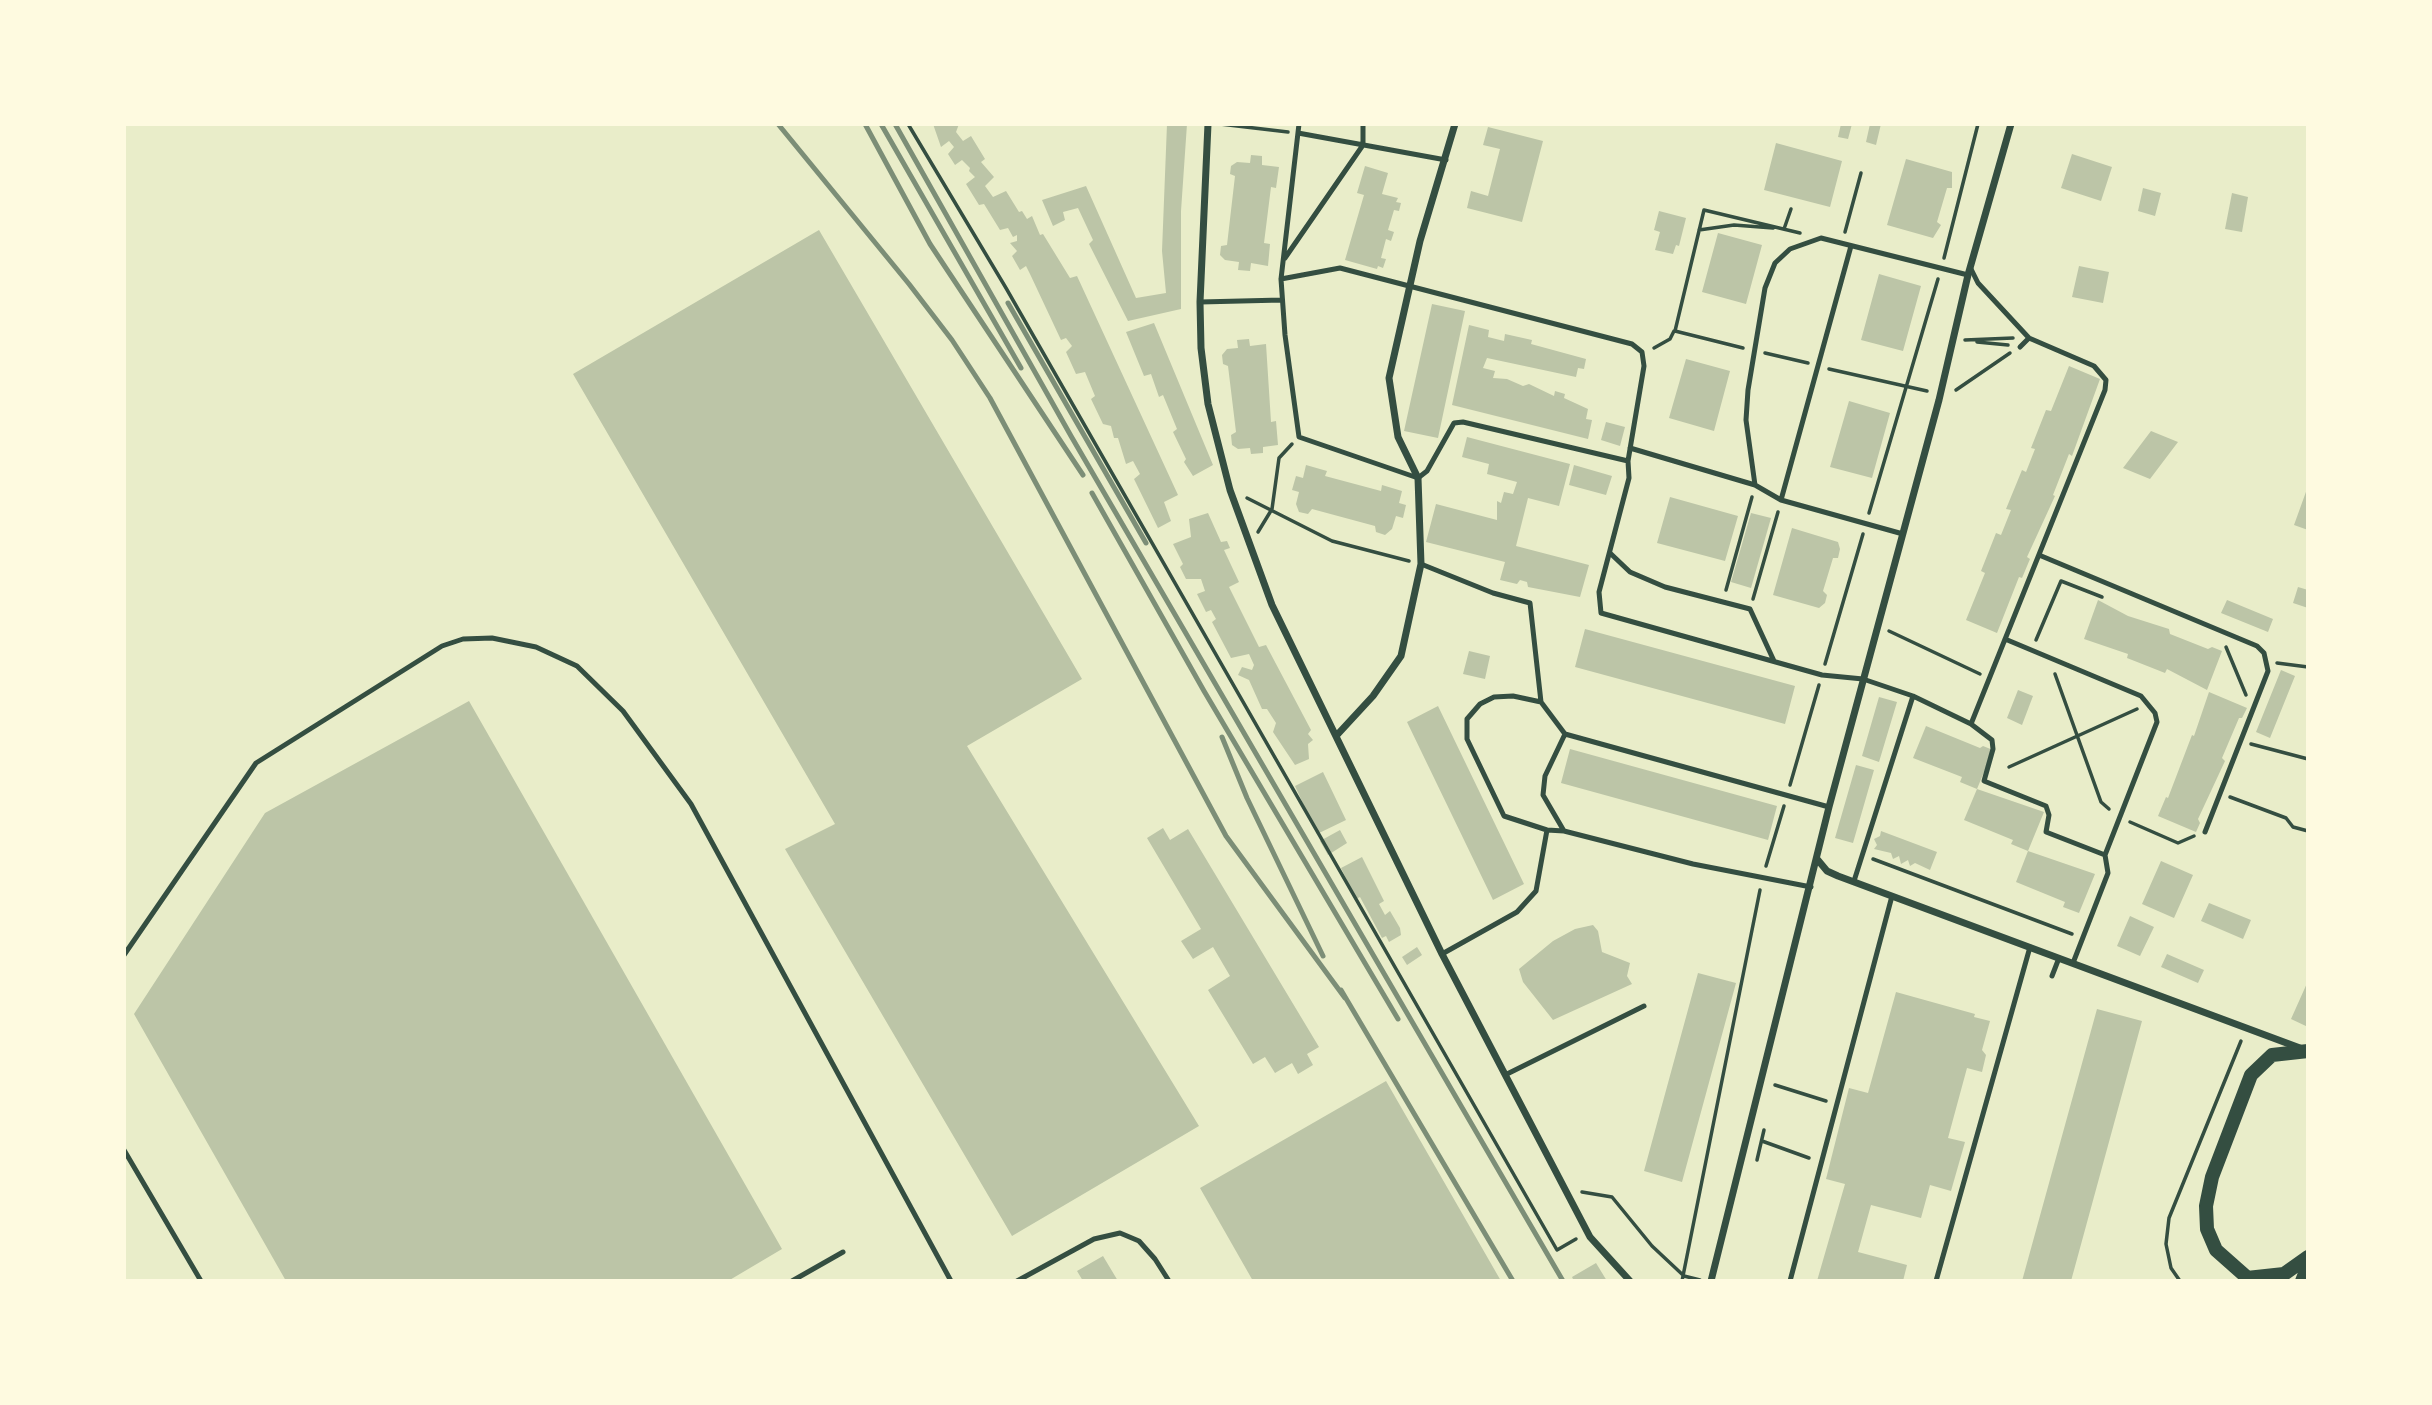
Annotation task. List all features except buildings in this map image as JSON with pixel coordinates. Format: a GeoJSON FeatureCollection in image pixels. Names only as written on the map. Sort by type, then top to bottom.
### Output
{"type":"FeatureCollection","features":[{"type":"Feature","properties":{"kind":"main road"},"geometry":{"type":"LineString","coordinates":[[2308,1051],[2272,1055],[2251,1075],[2212,1177],[2206,1206],[2207,1229],[2216,1251],[2249,1279],[2284,1274],[2308,1257]]}},
{"type":"Feature","properties":{"kind":"main road"},"geometry":{"type":"LineString","coordinates":[[2302,1281],[2308,1266]]}},
{"type":"Feature","properties":{"kind":"street"},"geometry":{"type":"LineString","coordinates":[[1208,124],[1200,302],[1208,404],[1230,490],[1272,605],[1442,954],[1590,1237],[1630,1281]]}},
{"type":"Feature","properties":{"kind":"street"},"geometry":{"type":"LineString","coordinates":[[1337,735],[1373,696],[1401,656],[1421,564],[1418,478],[1398,438],[1389,378],[1420,241],[1455,124]]}},
{"type":"Feature","properties":{"kind":"street"},"geometry":{"type":"LineString","coordinates":[[1711,1281],[1829,807],[1954,340],[1969,271],[2011,124]]}},
{"type":"Feature","properties":{"kind":"street"},"geometry":{"type":"LineString","coordinates":[[1818,859],[1827,871],[2308,1051]]}},
{"type":"Feature","properties":{"kind":"lane"},"geometry":{"type":"LineString","coordinates":[[1299,124],[1281,279],[1299,437],[1418,478],[1427,471],[1454,423],[1463,422],[1628,461]]}},
{"type":"Feature","properties":{"kind":"lane"},"geometry":{"type":"LineString","coordinates":[[1283,261],[1363,145],[1363,124]]}},
{"type":"Feature","properties":{"kind":"lane"},"geometry":{"type":"LineString","coordinates":[[1298,133],[1446,160]]}},
{"type":"Feature","properties":{"kind":"lane"},"geometry":{"type":"LineString","coordinates":[[1755,485],[1746,421],[1765,288],[1775,263],[1790,249],[1821,238],[1941,268],[1969,271],[2029,338],[2094,366],[2106,380],[2105,390],[1971,724]]}},
{"type":"Feature","properties":{"kind":"lane"},"geometry":{"type":"LineString","coordinates":[[1781,500],[1851,246]]}},
{"type":"Feature","properties":{"kind":"lane"},"geometry":{"type":"LineString","coordinates":[[1281,279],[1340,268],[1632,344],[1642,352],[1644,366],[1628,461],[1629,478],[1599,592],[1601,613],[1822,675],[1863,679],[1913,696],[1971,724],[1992,740],[1993,750],[1984,781],[2046,806],[2049,815],[2046,832],[2105,855]]}},
{"type":"Feature","properties":{"kind":"lane"},"geometry":{"type":"LineString","coordinates":[[1200,302],[1282,300]]}},
{"type":"Feature","properties":{"kind":"lane"},"geometry":{"type":"LineString","coordinates":[[2020,347],[2029,338]]}},
{"type":"Feature","properties":{"kind":"lane"},"geometry":{"type":"LineString","coordinates":[[1630,448],[1755,485],[1781,500],[1903,534]]}},
{"type":"Feature","properties":{"kind":"lane"},"geometry":{"type":"LineString","coordinates":[[1611,552],[1630,572],[1665,587],[1750,609],[1774,662]]}},
{"type":"Feature","properties":{"kind":"lane"},"geometry":{"type":"LineString","coordinates":[[2039,555],[2257,646],[2268,662],[2268,671],[2204,832]]}},
{"type":"Feature","properties":{"kind":"lane"},"geometry":{"type":"LineString","coordinates":[[1421,564],[1493,593],[1530,603],[1541,702],[1565,734],[1829,807]]}},
{"type":"Feature","properties":{"kind":"lane"},"geometry":{"type":"LineString","coordinates":[[124,955],[256,763],[442,646],[463,639],[492,638],[536,647],[577,666],[623,711],[691,804],[951,1281]]}},
{"type":"Feature","properties":{"kind":"lane"},"geometry":{"type":"LineString","coordinates":[[2005,639],[2141,696],[2155,713],[2157,722],[2105,855],[2108,873],[2073,963]]}},
{"type":"Feature","properties":{"kind":"lane"},"geometry":{"type":"LineString","coordinates":[[1541,702],[1513,696],[1494,697],[1480,704],[1467,719],[1466,739],[1504,816],[1547,830],[1564,831],[1693,864],[1763,875],[1811,887]]}},
{"type":"Feature","properties":{"kind":"lane"},"geometry":{"type":"LineString","coordinates":[[1854,881],[1913,696]]}},
{"type":"Feature","properties":{"kind":"lane"},"geometry":{"type":"LineString","coordinates":[[1564,831],[1543,795],[1545,776],[1565,734]]}},
{"type":"Feature","properties":{"kind":"lane"},"geometry":{"type":"LineString","coordinates":[[1442,954],[1517,912],[1536,891],[1547,830]]}},
{"type":"Feature","properties":{"kind":"lane"},"geometry":{"type":"LineString","coordinates":[[1790,1281],[1892,896]]}},
{"type":"Feature","properties":{"kind":"lane"},"geometry":{"type":"LineString","coordinates":[[1936,1281],[2030,947]]}},
{"type":"Feature","properties":{"kind":"lane"},"geometry":{"type":"LineString","coordinates":[[2052,976],[2059,958]]}},
{"type":"Feature","properties":{"kind":"lane"},"geometry":{"type":"LineString","coordinates":[[1505,1075],[1644,1006]]}},
{"type":"Feature","properties":{"kind":"lane"},"geometry":{"type":"LineString","coordinates":[[124,1150],[201,1281]]}},
{"type":"Feature","properties":{"kind":"lane"},"geometry":{"type":"LineString","coordinates":[[1017,1281],[1094,1239],[1120,1233],[1139,1241],[1169,1281]]}},
{"type":"Feature","properties":{"kind":"lane"},"geometry":{"type":"LineString","coordinates":[[792,1281],[843,1252]]}},
{"type":"Feature","properties":{"kind":"path"},"geometry":{"type":"LineString","coordinates":[[908,124],[1013,300],[1557,1250],[1580,1237],[1590,1237]]}},
{"type":"Feature","properties":{"kind":"path"},"geometry":{"type":"LineString","coordinates":[[1220,124],[1298,133]]}},
{"type":"Feature","properties":{"kind":"path"},"geometry":{"type":"LineString","coordinates":[[1683,1278],[1763,875],[1908,388],[1978,124]]}},
{"type":"Feature","properties":{"kind":"path"},"geometry":{"type":"LineString","coordinates":[[1842,243],[1861,173]]}},
{"type":"Feature","properties":{"kind":"path"},"geometry":{"type":"LineString","coordinates":[[1785,229],[1791,209]]}},
{"type":"Feature","properties":{"kind":"path"},"geometry":{"type":"LineString","coordinates":[[1642,352],[1660,346],[1675,331],[1704,210],[1821,238]]}},
{"type":"Feature","properties":{"kind":"path"},"geometry":{"type":"LineString","coordinates":[[1699,230],[1734,225],[1785,229]]}},
{"type":"Feature","properties":{"kind":"path"},"geometry":{"type":"LineString","coordinates":[[1675,331],[1939,396],[2020,347]]}},
{"type":"Feature","properties":{"kind":"path"},"geometry":{"type":"LineString","coordinates":[[1954,340],[2020,347]]}},
{"type":"Feature","properties":{"kind":"path"},"geometry":{"type":"LineString","coordinates":[[1251,547],[1272,509],[1279,458],[1299,437]]}},
{"type":"Feature","properties":{"kind":"path"},"geometry":{"type":"LineString","coordinates":[[1723,601],[1755,485]]}},
{"type":"Feature","properties":{"kind":"path"},"geometry":{"type":"LineString","coordinates":[[1230,490],[1332,541],[1366,553],[1421,564]]}},
{"type":"Feature","properties":{"kind":"path"},"geometry":{"type":"LineString","coordinates":[[1750,609],[1781,500]]}},
{"type":"Feature","properties":{"kind":"path"},"geometry":{"type":"LineString","coordinates":[[2112,601],[2061,581],[2033,647],[2047,652],[2101,802],[2119,818],[2178,843],[2198,835]]}},
{"type":"Feature","properties":{"kind":"path"},"geometry":{"type":"LineString","coordinates":[[1878,625],[1989,678]]}},
{"type":"Feature","properties":{"kind":"path"},"geometry":{"type":"LineString","coordinates":[[2211,626],[2225,644],[2250,706]]}},
{"type":"Feature","properties":{"kind":"path"},"geometry":{"type":"LineString","coordinates":[[2289,664],[2308,667]]}},
{"type":"Feature","properties":{"kind":"path"},"geometry":{"type":"LineString","coordinates":[[2009,767],[2138,708]]}},
{"type":"Feature","properties":{"kind":"path"},"geometry":{"type":"LineString","coordinates":[[2240,742],[2308,759]]}},
{"type":"Feature","properties":{"kind":"path"},"geometry":{"type":"LineString","coordinates":[[2220,794],[2286,818],[2293,827],[2308,831]]}},
{"type":"Feature","properties":{"kind":"path"},"geometry":{"type":"LineString","coordinates":[[1862,855],[2078,937]]}},
{"type":"Feature","properties":{"kind":"path"},"geometry":{"type":"LineString","coordinates":[[1774,1085],[1836,1104]]}},
{"type":"Feature","properties":{"kind":"path"},"geometry":{"type":"LineString","coordinates":[[1762,1141],[1822,1162]]}},
{"type":"Feature","properties":{"kind":"path"},"geometry":{"type":"LineString","coordinates":[[1577,1191],[1612,1197],[1652,1246],[1683,1278],[1701,1281]]}},
{"type":"Feature","properties":{"kind":"railway"},"geometry":{"type":"LineString","coordinates":[[778,124],[909,284],[952,340],[990,398],[1226,836],[1345,998]]}},
{"type":"Feature","properties":{"kind":"railway"},"geometry":{"type":"LineString","coordinates":[[865,124],[930,244],[1083,475]]}},
{"type":"Feature","properties":{"kind":"railway"},"geometry":{"type":"LineString","coordinates":[[881,124],[1021,368]]}},
{"type":"Feature","properties":{"kind":"railway"},"geometry":{"type":"LineString","coordinates":[[895,124],[1071,436],[1563,1281]]}},
{"type":"Feature","properties":{"kind":"railway"},"geometry":{"type":"LineString","coordinates":[[1008,303],[1146,543]]}},
{"type":"Feature","properties":{"kind":"railway"},"geometry":{"type":"LineString","coordinates":[[1092,493],[1204,691],[1398,1019]]}},
{"type":"Feature","properties":{"kind":"railway"},"geometry":{"type":"LineString","coordinates":[[1222,737],[1247,798],[1323,956]]}},
{"type":"Feature","properties":{"kind":"railway"},"geometry":{"type":"LineString","coordinates":[[1341,990],[1513,1281]]}}]}
